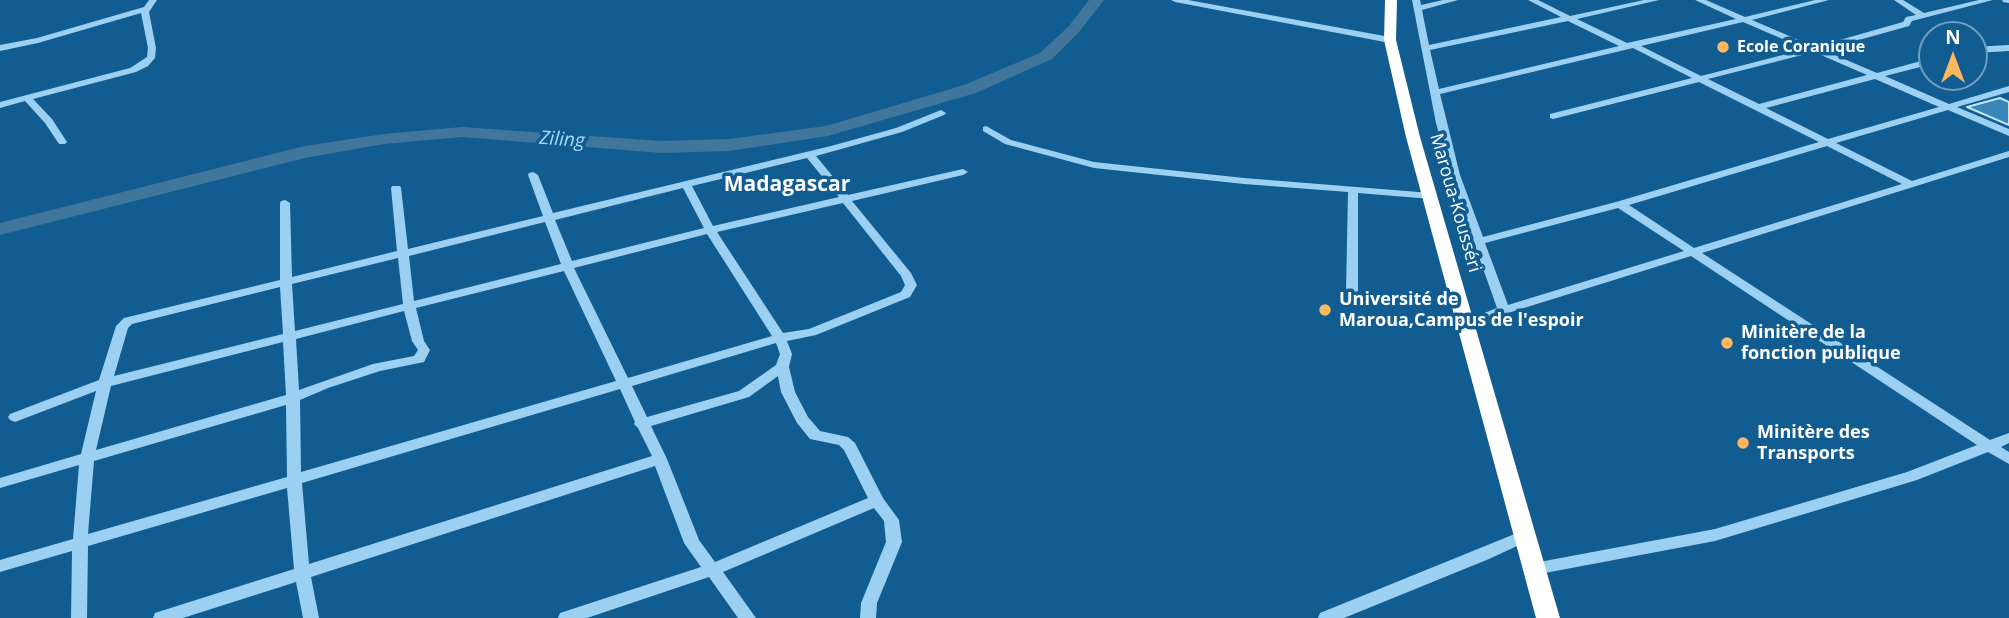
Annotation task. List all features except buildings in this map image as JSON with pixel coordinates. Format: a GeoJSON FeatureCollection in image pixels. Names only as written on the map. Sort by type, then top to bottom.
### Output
{"type":"FeatureCollection","features":[{"type":"Feature","properties":{"kind":"highway","name":"Maroua-Kousséri"},"geometry":{"type":"LineString","coordinates":[[1391,0],[1390,40],[1548,618]]}},
{"type":"Feature","properties":{"kind":"street"},"geometry":{"type":"LineString","coordinates":[[1175,0],[1390,40]]}},
{"type":"Feature","properties":{"kind":"street"},"geometry":{"type":"LineString","coordinates":[[1454,0],[1417,4],[1455,175],[1504,310]]}},
{"type":"Feature","properties":{"kind":"street"},"geometry":{"type":"LineString","coordinates":[[1532,0],[1700,79],[1912,185]]}},
{"type":"Feature","properties":{"kind":"street"},"geometry":{"type":"LineString","coordinates":[[1428,48],[1655,0]]}},
{"type":"Feature","properties":{"kind":"street"},"geometry":{"type":"LineString","coordinates":[[1699,0],[2009,133]]}},
{"type":"Feature","properties":{"kind":"street"},"geometry":{"type":"LineString","coordinates":[[1436,92],[1825,0]]}},
{"type":"Feature","properties":{"kind":"street"},"geometry":{"type":"LineString","coordinates":[[1898,0],[1923,16]]}},
{"type":"Feature","properties":{"kind":"street"},"geometry":{"type":"LineString","coordinates":[[1553,116],[1817,49],[1906,24],[1909,19],[1989,0]]}},
{"type":"Feature","properties":{"kind":"street"},"geometry":{"type":"LineString","coordinates":[[0,48],[38,40],[151,4]]}},
{"type":"Feature","properties":{"kind":"street"},"geometry":{"type":"LineString","coordinates":[[0,105],[133,70],[145,64],[151,58],[152,48],[145,12],[151,4]]}},
{"type":"Feature","properties":{"kind":"street"},"geometry":{"type":"LineString","coordinates":[[1988,49],[2009,48]]}},
{"type":"Feature","properties":{"kind":"street"},"geometry":{"type":"LineString","coordinates":[[1756,108],[1918,65]]}},
{"type":"Feature","properties":{"kind":"street"},"geometry":{"type":"LineString","coordinates":[[1480,241],[1620,204],[2009,89]]}},
{"type":"Feature","properties":{"kind":"street"},"geometry":{"type":"LineString","coordinates":[[27,98],[49,121],[62,142]]}},
{"type":"Feature","properties":{"kind":"street"},"geometry":{"type":"LineString","coordinates":[[79,618],[80,543],[88,459],[105,383],[122,326],[128,321],[808,154],[899,130],[941,113]]}},
{"type":"Feature","properties":{"kind":"street"},"geometry":{"type":"LineString","coordinates":[[986,129],[1008,142],[1094,165],[1353,191],[1431,196]]}},
{"type":"Feature","properties":{"kind":"street"},"geometry":{"type":"LineString","coordinates":[[0,566],[780,338],[812,332],[906,293],[911,285],[908,275],[808,154]]}},
{"type":"Feature","properties":{"kind":"street"},"geometry":{"type":"LineString","coordinates":[[1468,324],[1504,310],[2009,154]]}},
{"type":"Feature","properties":{"kind":"street"},"geometry":{"type":"LineString","coordinates":[[15,417],[105,383],[710,230],[963,172]]}},
{"type":"Feature","properties":{"kind":"street"},"geometry":{"type":"LineString","coordinates":[[533,175],[568,267],[660,459],[692,543],[748,618]]}},
{"type":"Feature","properties":{"kind":"street"},"geometry":{"type":"LineString","coordinates":[[685,183],[710,230],[780,338],[786,354],[782,367],[788,391],[802,420],[815,435],[843,441],[850,447],[877,501],[891,520],[894,542],[869,603],[868,618]]}},
{"type":"Feature","properties":{"kind":"street"},"geometry":{"type":"LineString","coordinates":[[0,482],[88,459],[293,398],[378,367],[419,359],[424,350],[418,341],[409,306],[396,188]]}},
{"type":"Feature","properties":{"kind":"street"},"geometry":{"type":"LineString","coordinates":[[1352,291],[1353,191]]}},
{"type":"Feature","properties":{"kind":"street"},"geometry":{"type":"LineString","coordinates":[[285,203],[294,481],[302,574],[311,618]]}},
{"type":"Feature","properties":{"kind":"street"},"geometry":{"type":"LineString","coordinates":[[1620,204],[2009,459]]}},
{"type":"Feature","properties":{"kind":"street"},"geometry":{"type":"LineString","coordinates":[[641,424],[744,394],[782,367]]}},
{"type":"Feature","properties":{"kind":"street"},"geometry":{"type":"LineString","coordinates":[[1534,569],[1715,535],[1912,476],[2009,438]]}},
{"type":"Feature","properties":{"kind":"street"},"geometry":{"type":"LineString","coordinates":[[161,618],[660,459]]}},
{"type":"Feature","properties":{"kind":"street"},"geometry":{"type":"LineString","coordinates":[[566,618],[711,570],[877,501]]}},
{"type":"Feature","properties":{"kind":"street"},"geometry":{"type":"LineString","coordinates":[[1326,618],[1527,535]]}},
{"type":"Feature","properties":{"kind":"waterway","name":"Ziling"},"geometry":{"type":"LineString","coordinates":[[0,229],[305,152],[384,139],[462,132],[661,147],[729,145],[828,131],[970,89],[1046,56],[1074,29],[1097,0]]}},
{"type":"Feature","properties":{"kind":"place","name":"Ecole Coranique"},"geometry":{"type":"Point","coordinates":[1723,47]}},
{"type":"Feature","properties":{"kind":"place","name":"Université de Maroua,Campus de l'espoir"},"geometry":{"type":"Point","coordinates":[1325,310]}},
{"type":"Feature","properties":{"kind":"place","name":"Minitère de la fonction publique"},"geometry":{"type":"Point","coordinates":[1727,343]}},
{"type":"Feature","properties":{"kind":"place","name":"Minitère des Transports"},"geometry":{"type":"Point","coordinates":[1743,443]}},
{"type":"Feature","properties":{"kind":"district","name":"Madagascar"},"geometry":{"type":"Point","coordinates":[787,185]}}]}
